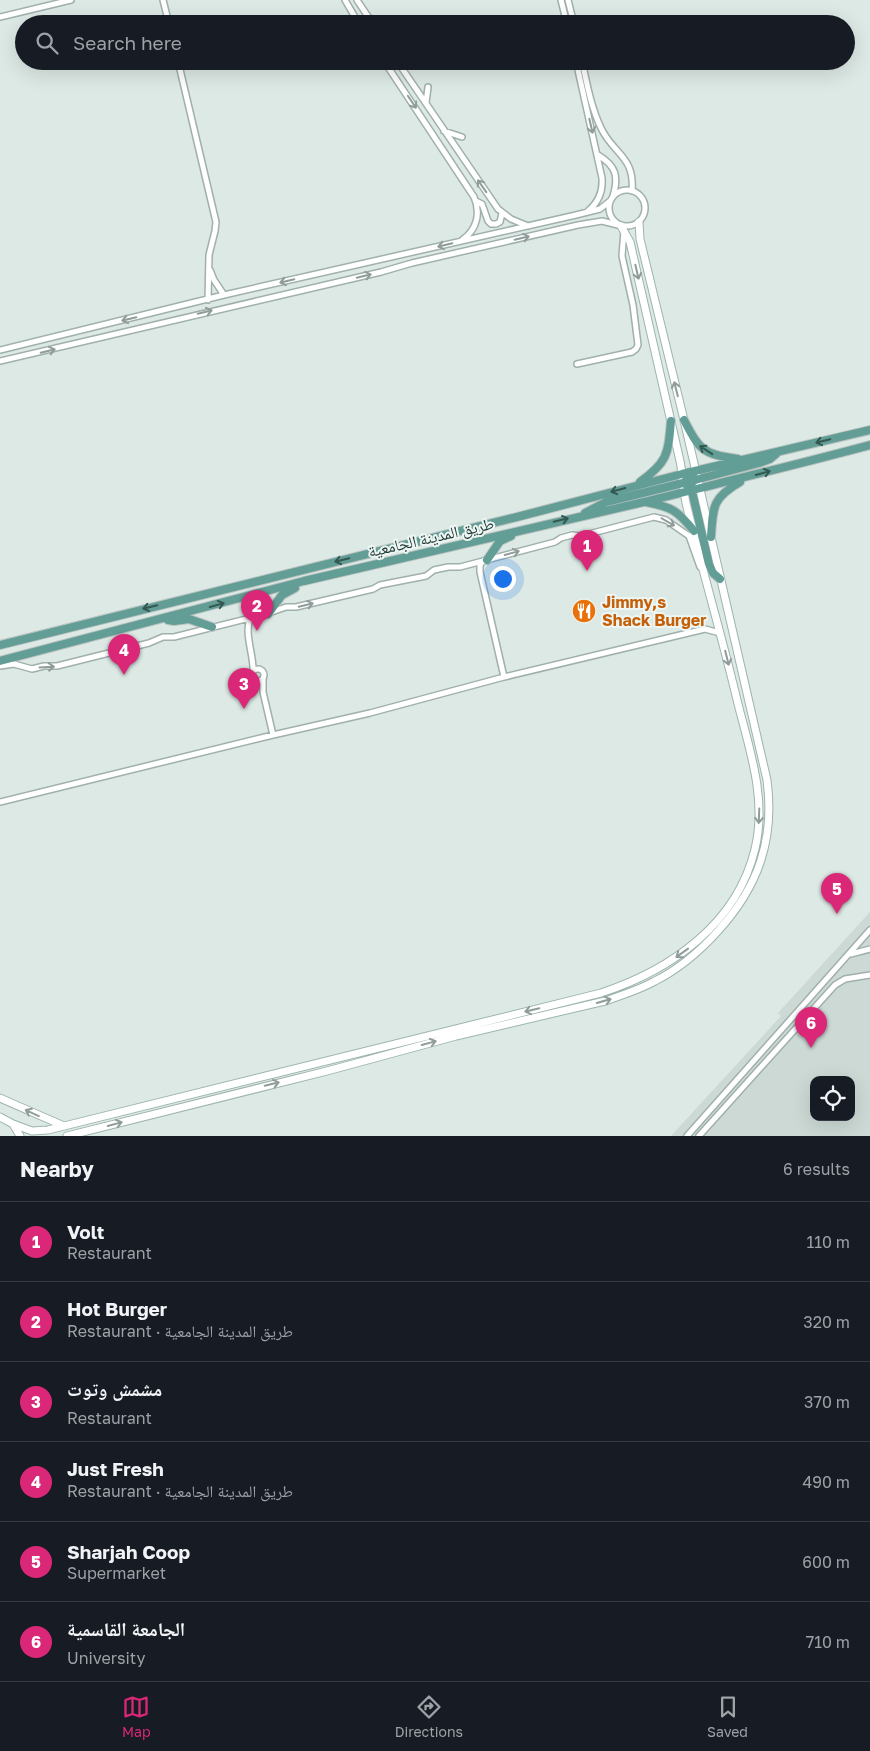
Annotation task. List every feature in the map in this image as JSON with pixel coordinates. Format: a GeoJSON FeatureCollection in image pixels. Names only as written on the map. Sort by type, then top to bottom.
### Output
{"type":"FeatureCollection","features":[{"type":"Feature","properties":{"kind":"main road"},"geometry":{"type":"LineString","coordinates":[[1,1116],[13,1124],[32,1131],[48,1130],[601,993],[636,980],[660,968],[682,954],[718,921],[738,892],[750,866],[759,824],[759,796],[722,634],[694,531],[689,483],[695,471],[640,240],[639,222]]}},
{"type":"Feature","properties":{"kind":"main road"},"geometry":{"type":"LineString","coordinates":[[621,227],[630,242],[671,421],[709,564],[713,573],[720,579]]}},
{"type":"Feature","properties":{"kind":"main road"},"geometry":{"type":"LineString","coordinates":[[684,420],[696,442],[706,452],[718,456],[742,459]]}},
{"type":"Feature","properties":{"kind":"main road"},"geometry":{"type":"LineString","coordinates":[[634,486],[656,470],[664,460],[668,449],[671,421]]}},
{"type":"Feature","properties":{"kind":"main road","name":"طريق المدينة الجامعية"},"geometry":{"type":"LineString","coordinates":[[0,661],[304,582],[644,502],[689,483],[695,471],[870,430]]}},
{"type":"Feature","properties":{"kind":"main road","name":"طريق المدينة الجامعية"},"geometry":{"type":"LineString","coordinates":[[0,645],[517,517],[634,486],[748,477],[870,444]]}},
{"type":"Feature","properties":{"kind":"main road"},"geometry":{"type":"LineString","coordinates":[[581,516],[606,502],[689,483],[759,463],[770,459],[778,452]]}},
{"type":"Feature","properties":{"kind":"main road"},"geometry":{"type":"LineString","coordinates":[[710,537],[713,511],[718,498],[728,488],[748,477]]}},
{"type":"Feature","properties":{"kind":"main road"},"geometry":{"type":"LineString","coordinates":[[67,1136],[78,1135],[336,1069],[456,1036],[605,1001],[639,989],[685,962],[723,926],[745,896],[760,865],[765,849],[769,823],[769,802],[767,780],[710,537],[689,483]]}},
{"type":"Feature","properties":{"kind":"main road"},"geometry":{"type":"LineString","coordinates":[[644,502],[676,511],[694,531]]}},
{"type":"Feature","properties":{"kind":"main road"},"geometry":{"type":"LineString","coordinates":[[485,560],[500,541],[519,530]]}},
{"type":"Feature","properties":{"kind":"main road"},"geometry":{"type":"LineString","coordinates":[[268,614],[282,595],[304,582]]}},
{"type":"Feature","properties":{"kind":"main road"},"geometry":{"type":"LineString","coordinates":[[164,618],[174,621],[192,619],[212,628]]}},
{"type":"Feature","properties":{"kind":"main road"},"geometry":{"type":"LineString","coordinates":[[0,1098],[65,1126]]}},
{"type":"Feature","properties":{"kind":"main road"},"geometry":{"type":"LineString","coordinates":[[13,1124],[20,1136]]}},
{"type":"Feature","properties":{"kind":"street"},"geometry":{"type":"LineString","coordinates":[[0,17],[71,0]]}},
{"type":"Feature","properties":{"kind":"street"},"geometry":{"type":"LineString","coordinates":[[163,0],[167,15]]}},
{"type":"Feature","properties":{"kind":"street"},"geometry":{"type":"LineString","coordinates":[[345,0],[354,15]]}},
{"type":"Feature","properties":{"kind":"street"},"geometry":{"type":"LineString","coordinates":[[357,0],[367,15]]}},
{"type":"Feature","properties":{"kind":"street"},"geometry":{"type":"LineString","coordinates":[[561,0],[565,15]]}},
{"type":"Feature","properties":{"kind":"street"},"geometry":{"type":"LineString","coordinates":[[568,0],[572,15]]}},
{"type":"Feature","properties":{"kind":"street"},"geometry":{"type":"LineString","coordinates":[[180,70],[216,222],[216,231],[210,249],[208,265],[208,300]]}},
{"type":"Feature","properties":{"kind":"street"},"geometry":{"type":"LineString","coordinates":[[390,70],[476,201],[478,215],[476,224],[470,233],[460,241]]}},
{"type":"Feature","properties":{"kind":"street"},"geometry":{"type":"LineString","coordinates":[[403,70],[502,213],[514,221],[531,226]]}},
{"type":"Feature","properties":{"kind":"street"},"geometry":{"type":"LineString","coordinates":[[578,70],[602,178],[602,190],[597,202],[585,213]]}},
{"type":"Feature","properties":{"kind":"street"},"geometry":{"type":"LineString","coordinates":[[584,70],[595,112],[605,135],[626,160],[630,169],[633,180],[632,191]]}},
{"type":"Feature","properties":{"kind":"street"},"geometry":{"type":"LineString","coordinates":[[426,103],[428,87]]}},
{"type":"Feature","properties":{"kind":"street"},"geometry":{"type":"LineString","coordinates":[[444,131],[462,137]]}},
{"type":"Feature","properties":{"kind":"street"},"geometry":{"type":"LineString","coordinates":[[577,364],[632,352],[638,345],[633,304],[622,256],[621,227],[610,216],[608,209],[616,183],[615,172],[609,163],[598,155]]}},
{"type":"Feature","properties":{"kind":"street"},"geometry":{"type":"LineString","coordinates":[[0,350],[224,295],[585,213],[600,208],[624,190],[632,191],[639,195],[645,204],[644,216],[639,222],[629,227],[621,227],[606,221],[598,221],[412,263],[381,272],[0,361]]}},
{"type":"Feature","properties":{"kind":"street"},"geometry":{"type":"LineString","coordinates":[[476,201],[482,204],[488,221],[491,224],[500,222],[502,213]]}},
{"type":"Feature","properties":{"kind":"street"},"geometry":{"type":"LineString","coordinates":[[410,252],[412,263]]}},
{"type":"Feature","properties":{"kind":"street"},"geometry":{"type":"LineString","coordinates":[[208,265],[214,280],[224,295]]}},
{"type":"Feature","properties":{"kind":"street"},"geometry":{"type":"LineString","coordinates":[[0,666],[17,664],[32,669],[44,666],[57,666],[149,643],[163,636],[174,636],[237,622],[286,607],[299,607],[373,589],[380,584],[394,581],[402,582],[426,576],[434,570],[458,567],[555,542],[570,536],[581,536],[631,522],[658,517],[666,520],[689,536],[698,564],[704,570]]}},
{"type":"Feature","properties":{"kind":"street"},"geometry":{"type":"LineString","coordinates":[[480,576],[480,567],[485,560]]}},
{"type":"Feature","properties":{"kind":"street"},"geometry":{"type":"LineString","coordinates":[[469,564],[477,570],[480,576],[504,677]]}},
{"type":"Feature","properties":{"kind":"street"},"geometry":{"type":"LineString","coordinates":[[0,802],[370,713],[504,677],[705,629],[712,623],[716,615]]}},
{"type":"Feature","properties":{"kind":"street"},"geometry":{"type":"LineString","coordinates":[[251,618],[248,625],[248,633],[253,656],[252,676],[263,692]]}},
{"type":"Feature","properties":{"kind":"street"},"geometry":{"type":"LineString","coordinates":[[237,622],[244,626],[248,633]]}},
{"type":"Feature","properties":{"kind":"street"},"geometry":{"type":"LineString","coordinates":[[705,629],[722,634]]}},
{"type":"Feature","properties":{"kind":"street"},"geometry":{"type":"LineString","coordinates":[[253,656],[263,672],[263,692],[273,735]]}},
{"type":"Feature","properties":{"kind":"street"},"geometry":{"type":"LineString","coordinates":[[253,671],[260,669]]}},
{"type":"Feature","properties":{"kind":"street"},"geometry":{"type":"LineString","coordinates":[[255,680],[263,678]]}},
{"type":"Feature","properties":{"kind":"street"},"geometry":{"type":"LineString","coordinates":[[870,930],[870,937]]}},
{"type":"Feature","properties":{"kind":"street"},"geometry":{"type":"LineString","coordinates":[[686,1136],[870,930]]}},
{"type":"Feature","properties":{"kind":"street"},"geometry":{"type":"LineString","coordinates":[[846,956],[870,949]]}},
{"type":"Feature","properties":{"kind":"street"},"geometry":{"type":"LineString","coordinates":[[699,1136],[829,991],[842,980],[870,975]]}},
{"type":"Feature","properties":{"kind":"shaded area"},"geometry":{"type":"Polygon","coordinates":[[[870,912],[870,1136],[671,1136],[781,1016],[778,1013],[870,912]]]}},
{"type":"Feature","properties":{"kind":"place","name":"Volt"},"geometry":{"type":"Point","coordinates":[587,571]}},
{"type":"Feature","properties":{"kind":"place","name":"Jimmy,s Shack Burger"},"geometry":{"type":"Point","coordinates":[584,611]}},
{"type":"Feature","properties":{"kind":"place","name":"Hot Burger"},"geometry":{"type":"Point","coordinates":[257,631]}},
{"type":"Feature","properties":{"kind":"place","name":"Just Fresh"},"geometry":{"type":"Point","coordinates":[124,675]}},
{"type":"Feature","properties":{"kind":"place","name":"مشمش وتوت"},"geometry":{"type":"Point","coordinates":[244,709]}},
{"type":"Feature","properties":{"kind":"place","name":"Sharjah Coop"},"geometry":{"type":"Point","coordinates":[837,914]}},
{"type":"Feature","properties":{"kind":"place","name":"الجامعة القاسمية"},"geometry":{"type":"Point","coordinates":[811,1048]}}]}
